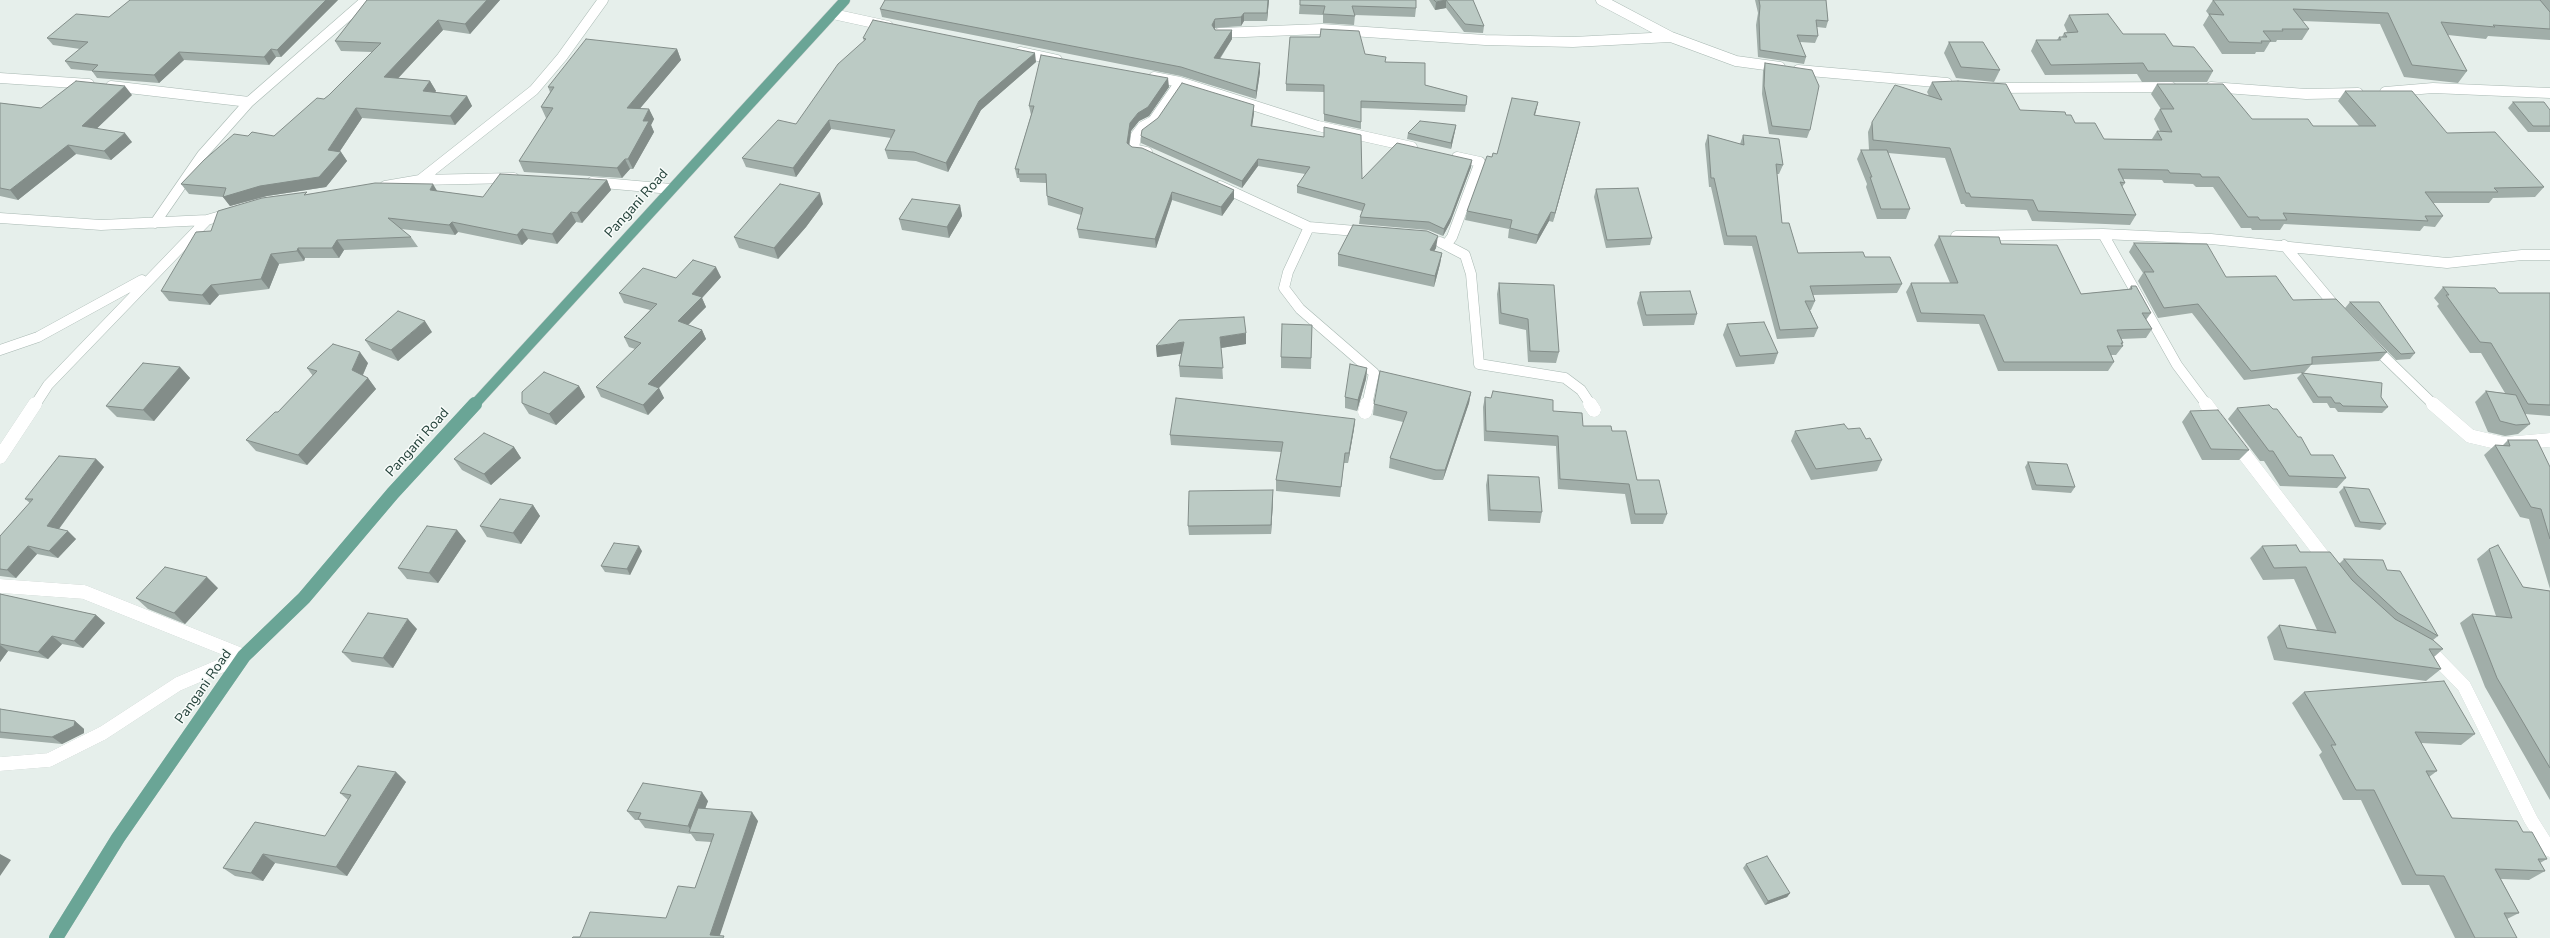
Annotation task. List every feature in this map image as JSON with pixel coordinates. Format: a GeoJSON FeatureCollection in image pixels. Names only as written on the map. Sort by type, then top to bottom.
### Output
{"type":"FeatureCollection","features":[{"type":"Feature","properties":{"kind":"main road","name":"Pangani Road"},"geometry":{"type":"LineString","coordinates":[[56,938],[118,838],[244,656],[304,598],[393,493],[845,0]]}},
{"type":"Feature","properties":{"kind":"street"},"geometry":{"type":"LineString","coordinates":[[155,223],[202,155],[249,102],[366,0]]}},
{"type":"Feature","properties":{"kind":"street"},"geometry":{"type":"LineString","coordinates":[[420,180],[534,90],[562,58],[603,0]]}},
{"type":"Feature","properties":{"kind":"street"},"geometry":{"type":"LineString","coordinates":[[1601,0],[1671,37],[1736,61],[1815,72],[1959,84]]}},
{"type":"Feature","properties":{"kind":"street"},"geometry":{"type":"LineString","coordinates":[[833,14],[902,28]]}},
{"type":"Feature","properties":{"kind":"street"},"geometry":{"type":"LineString","coordinates":[[1219,33],[1322,29],[1485,40],[1573,42],[1671,37]]}},
{"type":"Feature","properties":{"kind":"street"},"geometry":{"type":"LineString","coordinates":[[1009,50],[1071,62]]}},
{"type":"Feature","properties":{"kind":"street"},"geometry":{"type":"LineString","coordinates":[[1141,75],[1180,82],[1318,126],[1422,149]]}},
{"type":"Feature","properties":{"kind":"street"},"geometry":{"type":"LineString","coordinates":[[0,78],[91,84],[249,102]]}},
{"type":"Feature","properties":{"kind":"street"},"geometry":{"type":"LineString","coordinates":[[1158,156],[1134,149],[1136,135],[1142,127],[1153,121],[1180,82]]}},
{"type":"Feature","properties":{"kind":"street"},"geometry":{"type":"LineString","coordinates":[[1986,87],[2179,87]]}},
{"type":"Feature","properties":{"kind":"street"},"geometry":{"type":"LineString","coordinates":[[2202,87],[2249,88],[2306,94],[2374,93],[2433,88],[2550,93]]}},
{"type":"Feature","properties":{"kind":"street"},"geometry":{"type":"LineString","coordinates":[[1445,154],[1480,162],[1452,237],[1446,245]]}},
{"type":"Feature","properties":{"kind":"street"},"geometry":{"type":"LineString","coordinates":[[375,187],[420,180],[488,177],[524,178]]}},
{"type":"Feature","properties":{"kind":"street"},"geometry":{"type":"LineString","coordinates":[[584,182],[671,189]]}},
{"type":"Feature","properties":{"kind":"street"},"geometry":{"type":"LineString","coordinates":[[1211,182],[1309,227],[1380,233]]}},
{"type":"Feature","properties":{"kind":"street"},"geometry":{"type":"LineString","coordinates":[[0,218],[101,225],[207,220],[245,209]]}},
{"type":"Feature","properties":{"kind":"street"},"geometry":{"type":"LineString","coordinates":[[0,457],[48,385],[152,275],[207,220]]}},
{"type":"Feature","properties":{"kind":"street"},"geometry":{"type":"LineString","coordinates":[[1309,227],[1288,272],[1284,288],[1300,309],[1374,373],[1365,412]]}},
{"type":"Feature","properties":{"kind":"street"},"geometry":{"type":"LineString","coordinates":[[1956,236],[2103,234],[2284,245],[2447,263],[2522,255],[2550,255]]}},
{"type":"Feature","properties":{"kind":"street"},"geometry":{"type":"LineString","coordinates":[[2103,234],[2177,365],[2336,574]]}},
{"type":"Feature","properties":{"kind":"street"},"geometry":{"type":"LineString","coordinates":[[1428,236],[1465,255],[1470,274],[1476,314],[1479,364],[1565,378],[1581,390],[1594,410]]}},
{"type":"Feature","properties":{"kind":"street"},"geometry":{"type":"LineString","coordinates":[[2284,245],[2347,318]]}},
{"type":"Feature","properties":{"kind":"street"},"geometry":{"type":"LineString","coordinates":[[0,350],[38,337],[152,275]]}},
{"type":"Feature","properties":{"kind":"street"},"geometry":{"type":"LineString","coordinates":[[2363,335],[2411,385],[2470,436],[2504,444],[2541,439],[2550,440]]}},
{"type":"Feature","properties":{"kind":"street"},"geometry":{"type":"LineString","coordinates":[[0,586],[84,592],[244,656]]}},
{"type":"Feature","properties":{"kind":"street"},"geometry":{"type":"LineString","coordinates":[[2412,638],[2424,645],[2464,686],[2531,820],[2550,850]]}},
{"type":"Feature","properties":{"kind":"street"},"geometry":{"type":"LineString","coordinates":[[0,764],[49,760],[103,733],[178,684],[244,656]]}},
{"type":"Feature","properties":{"kind":"building"},"geometry":{"type":"Polygon","coordinates":[[[130,0],[326,0],[277,50],[271,49],[264,57],[179,52],[154,75],[92,71],[98,65],[65,61],[88,42],[47,38],[76,14],[109,17],[130,0]]]}},
{"type":"Feature","properties":{"kind":"building"},"geometry":{"type":"Polygon","coordinates":[[[367,0],[487,0],[465,24],[438,20],[384,77],[430,81],[423,91],[467,96],[450,116],[356,108],[328,150],[341,152],[319,177],[260,186],[223,197],[226,188],[181,184],[204,160],[234,134],[248,136],[252,132],[274,136],[317,98],[324,99],[329,95],[381,43],[335,41],[367,0]]]}},
{"type":"Feature","properties":{"kind":"building"},"geometry":{"type":"Polygon","coordinates":[[[885,0],[1268,0],[1267,13],[1244,13],[1241,17],[1215,19],[1212,25],[1215,30],[1232,30],[1214,58],[1260,63],[1256,91],[1181,67],[880,9],[885,0]]]}},
{"type":"Feature","properties":{"kind":"building"},"geometry":{"type":"Polygon","coordinates":[[[1300,0],[1416,0],[1416,8],[1352,6],[1355,16],[1323,14],[1325,6],[1300,5],[1300,0]]]}},
{"type":"Feature","properties":{"kind":"building"},"geometry":{"type":"Polygon","coordinates":[[[1434,0],[1446,0],[1436,2],[1434,0]]]}},
{"type":"Feature","properties":{"kind":"building"},"geometry":{"type":"Polygon","coordinates":[[[1446,0],[1473,0],[1484,26],[1465,24],[1446,0]]]}},
{"type":"Feature","properties":{"kind":"building"},"geometry":{"type":"Polygon","coordinates":[[[1759,0],[1826,0],[1828,21],[1816,20],[1818,36],[1797,35],[1806,57],[1760,50],[1759,0]]]}},
{"type":"Feature","properties":{"kind":"building"},"geometry":{"type":"Polygon","coordinates":[[[2213,0],[2540,0],[2550,12],[2550,29],[2493,25],[2495,27],[2441,22],[2467,71],[2412,65],[2388,13],[2293,9],[2309,29],[2263,31],[2271,41],[2261,41],[2262,43],[2229,42],[2209,14],[2224,15],[2213,0]]]}},
{"type":"Feature","properties":{"kind":"building"},"geometry":{"type":"Polygon","coordinates":[[[2108,14],[2123,34],[2165,34],[2173,46],[2194,47],[2213,71],[2148,71],[2143,63],[2051,65],[2036,40],[2061,40],[2059,37],[2067,37],[2064,33],[2078,32],[2069,15],[2108,14]]]}},
{"type":"Feature","properties":{"kind":"building"},"geometry":{"type":"Polygon","coordinates":[[[873,20],[1035,53],[979,101],[946,163],[914,152],[885,150],[895,130],[829,120],[793,168],[742,158],[778,120],[796,124],[838,64],[866,39],[863,38],[873,20]]]}},
{"type":"Feature","properties":{"kind":"building"},"geometry":{"type":"Polygon","coordinates":[[[1321,29],[1359,31],[1365,54],[1386,57],[1385,62],[1425,63],[1425,85],[1467,96],[1466,105],[1361,101],[1361,122],[1324,114],[1324,85],[1286,84],[1290,37],[1320,37],[1321,29]]]}},
{"type":"Feature","properties":{"kind":"building"},"geometry":{"type":"Polygon","coordinates":[[[586,39],[677,49],[627,108],[649,109],[643,121],[649,121],[628,159],[625,159],[617,168],[519,161],[553,108],[541,107],[554,87],[548,87],[586,39]]]}},
{"type":"Feature","properties":{"kind":"building"},"geometry":{"type":"Polygon","coordinates":[[[1949,42],[1983,42],[2000,70],[1961,67],[1949,42]]]}},
{"type":"Feature","properties":{"kind":"building"},"geometry":{"type":"Polygon","coordinates":[[[1041,55],[1168,78],[1148,107],[1138,113],[1130,123],[1127,143],[1132,147],[1142,148],[1234,190],[1221,207],[1172,192],[1155,239],[1077,229],[1083,208],[1047,196],[1046,174],[1018,174],[1019,169],[1015,169],[1034,106],[1029,106],[1041,55]]]}},
{"type":"Feature","properties":{"kind":"building"},"geometry":{"type":"Polygon","coordinates":[[[1765,63],[1812,70],[1819,86],[1810,130],[1772,126],[1764,86],[1765,63]]]}},
{"type":"Feature","properties":{"kind":"building"},"geometry":{"type":"Polygon","coordinates":[[[76,81],[125,86],[82,126],[125,133],[104,151],[68,145],[10,190],[0,188],[0,103],[41,108],[76,81]]]}},
{"type":"Feature","properties":{"kind":"building"},"geometry":{"type":"Polygon","coordinates":[[[1958,81],[2006,84],[2020,110],[2065,112],[2066,115],[2071,115],[2075,123],[2095,123],[2104,139],[2162,140],[2157,131],[2172,132],[2160,109],[2174,109],[2157,84],[2223,84],[2252,119],[2308,119],[2313,126],[2376,126],[2345,91],[2412,91],[2447,133],[2495,132],[2544,187],[2494,188],[2498,192],[2425,192],[2443,216],[2425,216],[2428,221],[2283,213],[2287,220],[2260,220],[2258,217],[2248,217],[2219,177],[2202,177],[2200,174],[2170,173],[2168,170],[2118,169],[2125,183],[2120,182],[2136,215],[2038,211],[2033,200],[1971,197],[1969,193],[1966,193],[1950,148],[1873,140],[1872,122],[1895,85],[1942,100],[1932,82],[1958,81]]]}},
{"type":"Feature","properties":{"kind":"building"},"geometry":{"type":"Polygon","coordinates":[[[1182,83],[1254,105],[1251,126],[1324,137],[1324,127],[1361,135],[1362,179],[1397,143],[1472,160],[1451,216],[1444,229],[1429,222],[1360,217],[1365,204],[1297,186],[1310,167],[1258,159],[1242,181],[1141,136],[1142,130],[1158,118],[1182,83]]]}},
{"type":"Feature","properties":{"kind":"building"},"geometry":{"type":"Polygon","coordinates":[[[1512,98],[1538,102],[1534,115],[1580,122],[1555,213],[1551,212],[1538,235],[1510,228],[1512,220],[1467,211],[1487,156],[1492,157],[1493,153],[1497,154],[1512,98]]]}},
{"type":"Feature","properties":{"kind":"building"},"geometry":{"type":"Polygon","coordinates":[[[2513,102],[2544,102],[2550,110],[2550,126],[2533,126],[2513,102]]]}},
{"type":"Feature","properties":{"kind":"building"},"geometry":{"type":"Polygon","coordinates":[[[1420,121],[1456,125],[1451,143],[1408,133],[1420,121]]]}},
{"type":"Feature","properties":{"kind":"building"},"geometry":{"type":"Polygon","coordinates":[[[1708,135],[1744,145],[1743,135],[1779,139],[1783,165],[1776,164],[1782,223],[1789,223],[1798,253],[1863,252],[1865,257],[1890,257],[1902,284],[1810,286],[1815,301],[1805,301],[1818,328],[1780,330],[1756,236],[1727,236],[1714,178],[1711,178],[1708,135]]]}},
{"type":"Feature","properties":{"kind":"building"},"geometry":{"type":"Polygon","coordinates":[[[1861,150],[1887,150],[1910,209],[1881,209],[1870,177],[1872,177],[1861,150]]]}},
{"type":"Feature","properties":{"kind":"building"},"geometry":{"type":"Polygon","coordinates":[[[500,174],[607,180],[577,213],[571,212],[552,234],[522,229],[517,235],[452,222],[449,225],[388,218],[411,237],[337,240],[332,248],[298,248],[297,251],[271,254],[261,279],[211,285],[202,295],[161,291],[196,232],[211,231],[218,211],[262,198],[307,192],[304,195],[375,183],[433,184],[430,190],[483,197],[500,174]]]}},
{"type":"Feature","properties":{"kind":"building"},"geometry":{"type":"Polygon","coordinates":[[[780,184],[820,193],[774,248],[734,237],[780,184]]]}},
{"type":"Feature","properties":{"kind":"building"},"geometry":{"type":"Polygon","coordinates":[[[1638,188],[1652,238],[1607,240],[1596,189],[1638,188]]]}},
{"type":"Feature","properties":{"kind":"building"},"geometry":{"type":"Polygon","coordinates":[[[912,199],[960,205],[947,227],[899,219],[912,199]]]}},
{"type":"Feature","properties":{"kind":"building"},"geometry":{"type":"Polygon","coordinates":[[[1353,225],[1427,231],[1438,236],[1430,250],[1442,253],[1435,276],[1338,254],[1353,225]]]}},
{"type":"Feature","properties":{"kind":"building"},"geometry":{"type":"Polygon","coordinates":[[[1939,236],[1999,237],[2001,244],[2057,245],[2081,294],[2132,289],[2131,286],[2136,286],[2151,313],[2142,313],[2152,329],[2117,330],[2123,346],[2107,346],[2114,362],[2004,362],[1984,315],[1921,313],[1911,283],[1958,283],[1939,236]]]}},
{"type":"Feature","properties":{"kind":"building"},"geometry":{"type":"Polygon","coordinates":[[[2134,243],[2207,244],[2226,277],[2276,276],[2293,300],[2336,299],[2387,352],[2312,357],[2312,364],[2251,371],[2198,304],[2164,308],[2144,272],[2154,272],[2134,243]]]}},
{"type":"Feature","properties":{"kind":"building"},"geometry":{"type":"Polygon","coordinates":[[[693,260],[716,267],[692,294],[702,297],[678,321],[702,330],[648,384],[659,388],[643,405],[596,387],[641,343],[624,337],[657,304],[619,293],[643,268],[676,278],[693,260]]]}},
{"type":"Feature","properties":{"kind":"building"},"geometry":{"type":"Polygon","coordinates":[[[1499,283],[1554,285],[1559,352],[1530,351],[1528,319],[1501,313],[1499,283]]]}},
{"type":"Feature","properties":{"kind":"building"},"geometry":{"type":"Polygon","coordinates":[[[2443,287],[2495,288],[2499,293],[2550,293],[2550,405],[2528,404],[2491,343],[2480,342],[2446,295],[2449,295],[2443,287]]]}},
{"type":"Feature","properties":{"kind":"building"},"geometry":{"type":"Polygon","coordinates":[[[1690,291],[1697,314],[1646,315],[1640,292],[1690,291]]]}},
{"type":"Feature","properties":{"kind":"building"},"geometry":{"type":"Polygon","coordinates":[[[2350,302],[2379,302],[2415,353],[2401,354],[2350,302]]]}},
{"type":"Feature","properties":{"kind":"building"},"geometry":{"type":"Polygon","coordinates":[[[398,311],[425,321],[391,350],[365,340],[398,311]]]}},
{"type":"Feature","properties":{"kind":"building"},"geometry":{"type":"Polygon","coordinates":[[[1244,317],[1246,333],[1220,337],[1223,368],[1179,366],[1184,342],[1156,346],[1179,320],[1244,317]]]}},
{"type":"Feature","properties":{"kind":"building"},"geometry":{"type":"Polygon","coordinates":[[[1764,322],[1778,353],[1740,356],[1727,324],[1764,322]]]}},
{"type":"Feature","properties":{"kind":"building"},"geometry":{"type":"Polygon","coordinates":[[[1282,324],[1312,325],[1311,358],[1281,357],[1282,324]]]}},
{"type":"Feature","properties":{"kind":"building"},"geometry":{"type":"Polygon","coordinates":[[[333,344],[360,352],[352,370],[368,378],[298,455],[246,440],[275,412],[278,412],[317,371],[307,368],[333,344]]]}},
{"type":"Feature","properties":{"kind":"building"},"geometry":{"type":"Polygon","coordinates":[[[143,363],[180,367],[143,410],[106,406],[143,363]]]}},
{"type":"Feature","properties":{"kind":"building"},"geometry":{"type":"Polygon","coordinates":[[[1350,364],[1367,368],[1358,400],[1345,397],[1350,364]]]}},
{"type":"Feature","properties":{"kind":"building"},"geometry":{"type":"Polygon","coordinates":[[[1380,371],[1471,392],[1445,470],[1436,470],[1390,458],[1407,412],[1374,404],[1380,371]]]}},
{"type":"Feature","properties":{"kind":"building"},"geometry":{"type":"Polygon","coordinates":[[[544,372],[579,386],[549,414],[522,403],[522,392],[544,372]]]}},
{"type":"Feature","properties":{"kind":"building"},"geometry":{"type":"Polygon","coordinates":[[[2302,373],[2382,383],[2381,397],[2388,407],[2343,406],[2340,403],[2335,403],[2331,397],[2318,397],[2302,373]]]}},
{"type":"Feature","properties":{"kind":"building"},"geometry":{"type":"Polygon","coordinates":[[[1493,391],[1553,400],[1553,411],[1582,413],[1583,426],[1611,426],[1612,431],[1626,431],[1637,480],[1659,480],[1667,514],[1635,514],[1629,484],[1560,479],[1558,436],[1486,431],[1485,397],[1491,398],[1493,391]]]}},
{"type":"Feature","properties":{"kind":"building"},"geometry":{"type":"Polygon","coordinates":[[[2486,391],[2516,395],[2530,424],[2516,425],[2500,421],[2486,391]]]}},
{"type":"Feature","properties":{"kind":"building"},"geometry":{"type":"Polygon","coordinates":[[[1176,398],[1355,419],[1349,453],[1345,453],[1341,487],[1276,480],[1283,442],[1170,435],[1176,398]]]}},
{"type":"Feature","properties":{"kind":"building"},"geometry":{"type":"Polygon","coordinates":[[[2269,405],[2273,409],[2277,409],[2298,437],[2301,437],[2311,455],[2333,455],[2346,478],[2289,476],[2273,451],[2269,451],[2237,408],[2269,405]]]}},
{"type":"Feature","properties":{"kind":"building"},"geometry":{"type":"Polygon","coordinates":[[[2218,410],[2249,450],[2211,449],[2190,411],[2218,410]]]}},
{"type":"Feature","properties":{"kind":"building"},"geometry":{"type":"Polygon","coordinates":[[[1844,424],[1848,429],[1860,428],[1866,439],[1870,438],[1882,460],[1816,469],[1795,431],[1844,424]]]}},
{"type":"Feature","properties":{"kind":"building"},"geometry":{"type":"Polygon","coordinates":[[[484,433],[514,447],[484,474],[454,459],[484,433]]]}},
{"type":"Feature","properties":{"kind":"building"},"geometry":{"type":"Polygon","coordinates":[[[2508,440],[2537,440],[2550,467],[2550,539],[2541,509],[2531,507],[2495,445],[2510,446],[2508,440]]]}},
{"type":"Feature","properties":{"kind":"building"},"geometry":{"type":"Polygon","coordinates":[[[59,456],[96,459],[47,526],[68,531],[49,551],[28,546],[7,570],[0,569],[0,536],[33,499],[25,499],[59,456]]]}},
{"type":"Feature","properties":{"kind":"building"},"geometry":{"type":"Polygon","coordinates":[[[2028,462],[2067,464],[2075,487],[2036,485],[2028,462]]]}},
{"type":"Feature","properties":{"kind":"building"},"geometry":{"type":"Polygon","coordinates":[[[1488,475],[1539,477],[1542,512],[1490,510],[1488,475]]]}},
{"type":"Feature","properties":{"kind":"building"},"geometry":{"type":"Polygon","coordinates":[[[2344,487],[2369,489],[2386,524],[2360,522],[2344,487]]]}},
{"type":"Feature","properties":{"kind":"building"},"geometry":{"type":"Polygon","coordinates":[[[1273,490],[1271,525],[1188,526],[1189,491],[1273,490]]]}},
{"type":"Feature","properties":{"kind":"building"},"geometry":{"type":"Polygon","coordinates":[[[500,499],[533,505],[513,533],[480,526],[500,499]]]}},
{"type":"Feature","properties":{"kind":"building"},"geometry":{"type":"Polygon","coordinates":[[[427,526],[457,530],[429,573],[398,568],[427,526]]]}},
{"type":"Feature","properties":{"kind":"building"},"geometry":{"type":"Polygon","coordinates":[[[614,543],[639,546],[627,569],[601,566],[614,543]]]}},
{"type":"Feature","properties":{"kind":"building"},"geometry":{"type":"Polygon","coordinates":[[[2296,545],[2300,552],[2330,552],[2352,580],[2395,619],[2433,640],[2443,649],[2429,649],[2441,669],[2287,648],[2279,625],[2336,633],[2306,567],[2274,568],[2262,546],[2296,545]]]}},
{"type":"Feature","properties":{"kind":"building"},"geometry":{"type":"Polygon","coordinates":[[[2498,545],[2523,587],[2550,591],[2550,768],[2497,678],[2472,614],[2512,618],[2489,549],[2498,545]]]}},
{"type":"Feature","properties":{"kind":"building"},"geometry":{"type":"Polygon","coordinates":[[[2344,559],[2383,560],[2387,570],[2400,571],[2438,636],[2398,613],[2357,575],[2344,559]]]}},
{"type":"Feature","properties":{"kind":"building"},"geometry":{"type":"Polygon","coordinates":[[[165,567],[207,577],[174,613],[136,598],[165,567]]]}},
{"type":"Feature","properties":{"kind":"building"},"geometry":{"type":"Polygon","coordinates":[[[0,594],[96,615],[74,641],[52,636],[38,652],[0,644],[0,594]]]}},
{"type":"Feature","properties":{"kind":"building"},"geometry":{"type":"Polygon","coordinates":[[[368,613],[408,619],[383,658],[342,652],[368,613]]]}},
{"type":"Feature","properties":{"kind":"building"},"geometry":{"type":"Polygon","coordinates":[[[2444,681],[2475,734],[2415,732],[2437,771],[2426,771],[2452,818],[2517,821],[2523,832],[2532,832],[2547,859],[2538,859],[2545,871],[2495,869],[2519,913],[2504,913],[2517,938],[2475,938],[2444,876],[2416,875],[2374,790],[2356,790],[2331,745],[2336,745],[2304,692],[2444,681]]]}},
{"type":"Feature","properties":{"kind":"building"},"geometry":{"type":"Polygon","coordinates":[[[0,709],[75,721],[74,726],[52,737],[0,732],[0,709]]]}},
{"type":"Feature","properties":{"kind":"building"},"geometry":{"type":"Polygon","coordinates":[[[358,766],[396,772],[336,867],[263,854],[251,873],[223,868],[255,822],[325,836],[351,795],[340,793],[358,766]]]}},
{"type":"Feature","properties":{"kind":"building"},"geometry":{"type":"Polygon","coordinates":[[[643,783],[702,792],[688,826],[638,819],[641,813],[627,811],[643,783]]]}},
{"type":"Feature","properties":{"kind":"building"},"geometry":{"type":"Polygon","coordinates":[[[698,808],[752,812],[710,935],[724,936],[723,938],[572,938],[580,937],[590,912],[666,918],[678,886],[695,888],[714,834],[689,832],[698,808]]]}},
{"type":"Feature","properties":{"kind":"building"},"geometry":{"type":"Polygon","coordinates":[[[1767,856],[1790,893],[1768,901],[1746,864],[1767,856]]]}}]}
